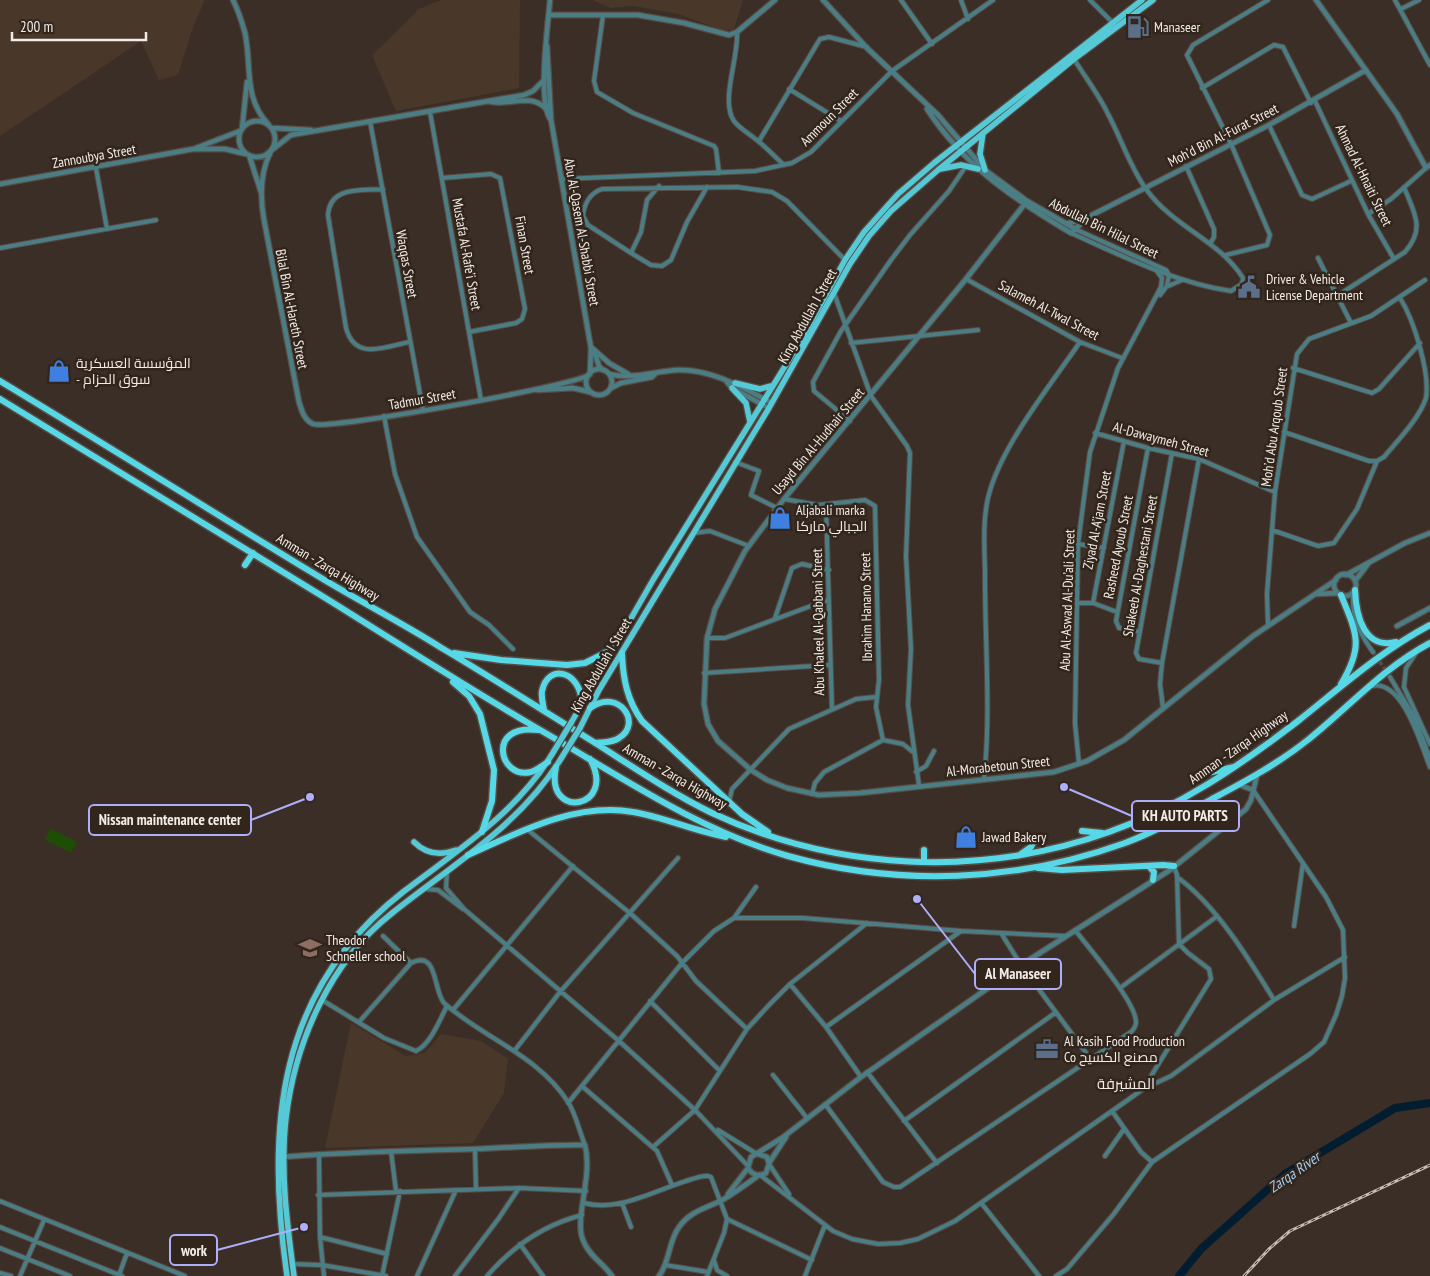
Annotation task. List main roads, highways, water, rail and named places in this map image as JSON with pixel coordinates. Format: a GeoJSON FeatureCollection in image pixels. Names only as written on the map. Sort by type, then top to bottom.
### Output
{"type":"FeatureCollection","features":[{"type":"Feature","properties":{"kind":"highway","name":"Amman - Zarqa Highway"},"geometry":{"type":"LineString","coordinates":[[0,381],[703,808],[740,825],[780,839],[844,855],[924,862],[1014,856],[1057,848],[1108,833],[1175,804],[1238,766],[1402,641],[1430,625]]}},
{"type":"Feature","properties":{"kind":"highway","name":"Amman - Zarqa Highway"},"geometry":{"type":"LineString","coordinates":[[0,399],[252,553],[443,673],[688,816],[742,840],[806,861],[885,874],[973,876],[1006,873],[1034,867],[1125,843],[1174,820],[1257,775],[1312,737],[1390,668],[1430,643]]}},
{"type":"Feature","properties":{"kind":"highway"},"geometry":{"type":"LineString","coordinates":[[245,565],[252,553]]}},
{"type":"Feature","properties":{"kind":"highway"},"geometry":{"type":"LineString","coordinates":[[1354,591],[1357,611],[1367,635],[1375,641],[1384,644],[1402,641]]}},
{"type":"Feature","properties":{"kind":"highway"},"geometry":{"type":"LineString","coordinates":[[1339,688],[1353,662],[1357,645],[1340,594]]}},
{"type":"Feature","properties":{"kind":"highway"},"geometry":{"type":"LineString","coordinates":[[448,652],[501,660],[567,665],[584,663],[613,649]]}},
{"type":"Feature","properties":{"kind":"highway"},"geometry":{"type":"LineString","coordinates":[[622,653],[625,687],[638,715],[655,735],[747,818],[780,839]]}},
{"type":"Feature","properties":{"kind":"highway"},"geometry":{"type":"LineString","coordinates":[[443,673],[469,696],[484,724],[495,781],[492,801],[482,832]]}},
{"type":"Feature","properties":{"kind":"highway"},"geometry":{"type":"LineString","coordinates":[[544,710],[541,697],[543,687],[549,678],[559,674],[570,676],[578,683],[582,703]]}},
{"type":"Feature","properties":{"kind":"highway"},"geometry":{"type":"LineString","coordinates":[[590,708],[605,701],[614,702],[623,708],[628,717],[627,727],[622,736],[609,742],[595,743]]}},
{"type":"Feature","properties":{"kind":"highway"},"geometry":{"type":"LineString","coordinates":[[543,731],[525,728],[512,732],[504,742],[503,755],[510,767],[523,772],[530,773],[548,762]]}},
{"type":"Feature","properties":{"kind":"highway"},"geometry":{"type":"LineString","coordinates":[[556,766],[554,785],[560,796],[569,802],[579,803],[593,795],[598,782],[597,774],[590,758]]}},
{"type":"Feature","properties":{"kind":"highway"},"geometry":{"type":"LineString","coordinates":[[1212,772],[1238,766]]}},
{"type":"Feature","properties":{"kind":"highway"},"geometry":{"type":"LineString","coordinates":[[468,855],[541,825],[581,812],[622,810],[742,840]]}},
{"type":"Feature","properties":{"kind":"highway"},"geometry":{"type":"LineString","coordinates":[[1082,831],[1108,833]]}},
{"type":"Feature","properties":{"kind":"highway"},"geometry":{"type":"LineString","coordinates":[[1014,856],[1028,850],[1034,841]]}},
{"type":"Feature","properties":{"kind":"highway"},"geometry":{"type":"LineString","coordinates":[[924,850],[924,862]]}},
{"type":"Feature","properties":{"kind":"highway"},"geometry":{"type":"LineString","coordinates":[[1149,866],[1154,872],[1153,880]]}},
{"type":"Feature","properties":{"kind":"highway"},"geometry":{"type":"LineString","coordinates":[[1034,867],[1062,870],[1174,866]]}},
{"type":"Feature","properties":{"kind":"main road","name":"King Abdullah I Street"},"geometry":{"type":"LineString","coordinates":[[287,1276],[277,1157],[279,1118],[285,1082],[305,1018],[331,967],[368,922],[482,832],[515,803],[548,762],[653,580],[800,342],[864,232],[886,206],[958,144],[1142,0]]}},
{"type":"Feature","properties":{"kind":"main road","name":"King Abdullah I Street"},"geometry":{"type":"LineString","coordinates":[[294,1276],[287,1211],[286,1118],[292,1084],[322,1000],[340,968],[363,940],[389,915],[468,855],[519,812],[556,766],[580,728],[691,534],[770,406],[834,293],[847,262],[879,223],[963,149],[1074,59],[1153,0]]}},
{"type":"Feature","properties":{"kind":"main road"},"geometry":{"type":"LineString","coordinates":[[983,133],[980,154],[984,170]]}},
{"type":"Feature","properties":{"kind":"main road"},"geometry":{"type":"LineString","coordinates":[[938,170],[957,165],[978,169]]}},
{"type":"Feature","properties":{"kind":"main road"},"geometry":{"type":"LineString","coordinates":[[750,423],[746,403],[734,386],[763,389],[773,384]]}},
{"type":"Feature","properties":{"kind":"main road"},"geometry":{"type":"LineString","coordinates":[[653,580],[661,585]]}},
{"type":"Feature","properties":{"kind":"main road"},"geometry":{"type":"LineString","coordinates":[[414,842],[424,850],[434,854],[446,853],[462,848]]}},
{"type":"Feature","properties":{"kind":"main road"},"geometry":{"type":"LineString","coordinates":[[431,871],[436,878]]}},
{"type":"Feature","properties":{"kind":"main road"},"geometry":{"type":"LineString","coordinates":[[285,1082],[292,1084]]}},
{"type":"Feature","properties":{"kind":"waterway","name":"Zarqa River"},"geometry":{"type":"LineString","coordinates":[[1179,1276],[1201,1249],[1285,1174],[1395,1108],[1430,1103]]}},
{"type":"Feature","properties":{"kind":"tunnel"},"geometry":{"type":"LineString","coordinates":[[1373,652],[1390,677]]}},
{"type":"Feature","properties":{"kind":"railway"},"geometry":{"type":"LineString","coordinates":[[1244,1276],[1269,1249],[1290,1231],[1430,1165]]}},
{"type":"Feature","properties":{"kind":"place","name":"Manaseer"},"geometry":{"type":"Point","coordinates":[1138,27]}},
{"type":"Feature","properties":{"kind":"place","name":"Driver & Vehicle License Department"},"geometry":{"type":"Point","coordinates":[1249,287]}},
{"type":"Feature","properties":{"kind":"place","name":"المؤسسة العسكرية - سوق الحزام"},"geometry":{"type":"Point","coordinates":[59,371]}},
{"type":"Feature","properties":{"kind":"place","name":"Aljabali marka الجبالي ماركا"},"geometry":{"type":"Point","coordinates":[780,518]}},
{"type":"Feature","properties":{"kind":"place","name":"KH AUTO PARTS"},"geometry":{"type":"Point","coordinates":[1064,787]}},
{"type":"Feature","properties":{"kind":"place","name":"Nissan maintenance center"},"geometry":{"type":"Point","coordinates":[310,797]}},
{"type":"Feature","properties":{"kind":"place","name":"Jawad Bakery"},"geometry":{"type":"Point","coordinates":[966,837]}},
{"type":"Feature","properties":{"kind":"place","name":"Al Manaseer"},"geometry":{"type":"Point","coordinates":[917,899]}},
{"type":"Feature","properties":{"kind":"place","name":"Theodor Schneller school"},"geometry":{"type":"Point","coordinates":[310,948]}},
{"type":"Feature","properties":{"kind":"place","name":"Al Kasih Food Production Co مصنع الكسيح"},"geometry":{"type":"Point","coordinates":[1047,1049]}},
{"type":"Feature","properties":{"kind":"place","name":"work"},"geometry":{"type":"Point","coordinates":[304,1227]}},
{"type":"Feature","properties":{"kind":"district","name":"المشيرفة"},"geometry":{"type":"Point","coordinates":[1126,1083]}}]}
